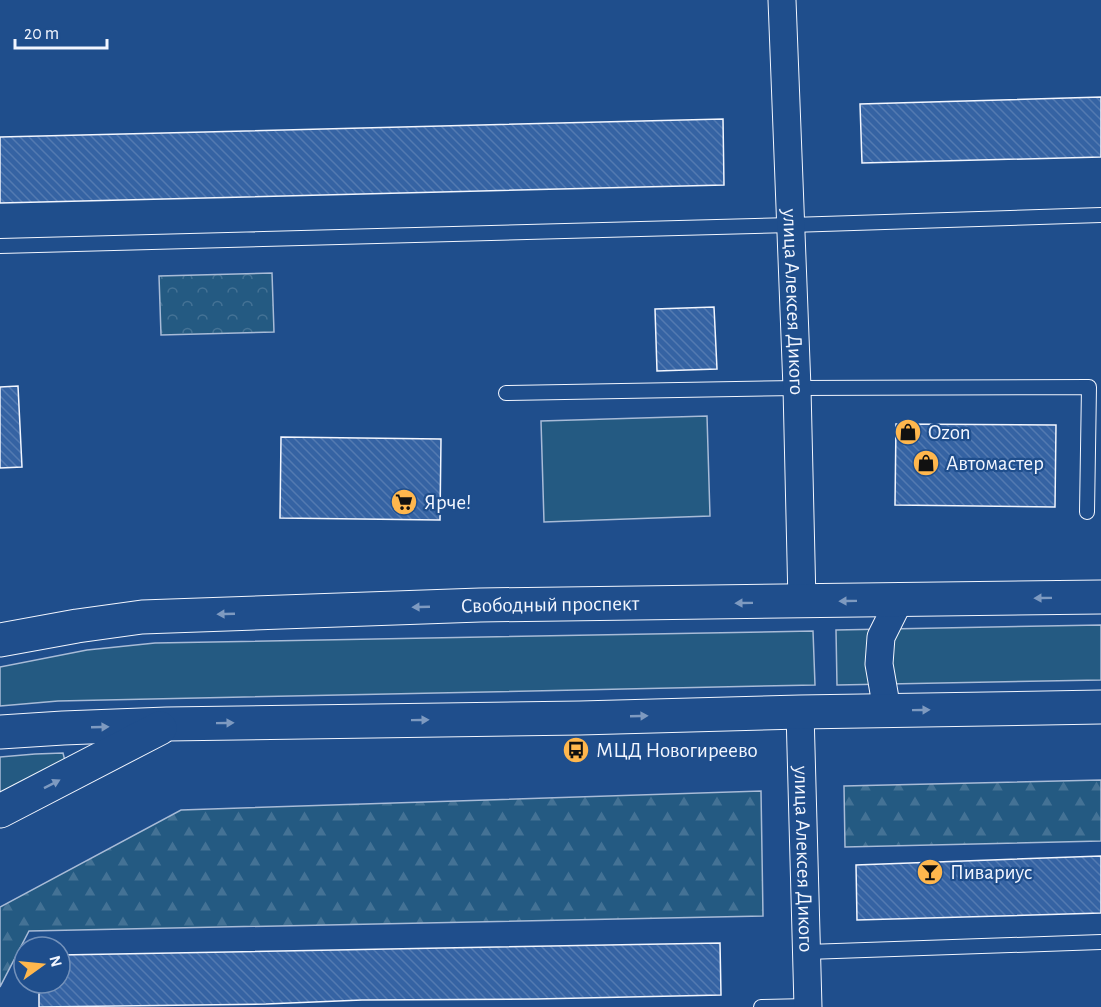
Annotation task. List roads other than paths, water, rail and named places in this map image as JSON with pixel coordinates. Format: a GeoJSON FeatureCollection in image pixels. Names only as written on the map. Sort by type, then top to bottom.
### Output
{"type":"FeatureCollection","features":[{"type":"Feature","properties":{"kind":"main road","name":"Свободный проспект"},"geometry":{"type":"LineString","coordinates":[[0,640],[142,617],[480,605],[1101,597]]}},
{"type":"Feature","properties":{"kind":"main road"},"geometry":{"type":"LineString","coordinates":[[0,625],[142,617]]}},
{"type":"Feature","properties":{"kind":"main road"},"geometry":{"type":"LineString","coordinates":[[0,732],[167,724],[1101,707]]}},
{"type":"Feature","properties":{"kind":"main road"},"geometry":{"type":"LineString","coordinates":[[0,811],[167,724]]}},
{"type":"Feature","properties":{"kind":"street","name":"улица Алексея Дикого"},"geometry":{"type":"LineString","coordinates":[[782,0],[797,388],[802,602]]}},
{"type":"Feature","properties":{"kind":"street"},"geometry":{"type":"LineString","coordinates":[[887,710],[879,664],[881,637],[899,601]]}},
{"type":"Feature","properties":{"kind":"street","name":"улица Алексея Дикого"},"geometry":{"type":"LineString","coordinates":[[800,712],[808,1006]]}},
{"type":"Feature","properties":{"kind":"lane"},"geometry":{"type":"LineString","coordinates":[[0,246],[1101,215]]}},
{"type":"Feature","properties":{"kind":"lane"},"geometry":{"type":"LineString","coordinates":[[506,393],[797,388],[1089,387],[1087,512]]}},
{"type":"Feature","properties":{"kind":"lane"},"geometry":{"type":"LineString","coordinates":[[807,952],[1101,942]]}},
{"type":"Feature","properties":{"kind":"lane"},"geometry":{"type":"LineString","coordinates":[[761,1007],[808,1006]]}},
{"type":"Feature","properties":{"kind":"place","name":"Ozon"},"geometry":{"type":"Point","coordinates":[908,432]}},
{"type":"Feature","properties":{"kind":"place","name":"Автомастер"},"geometry":{"type":"Point","coordinates":[926,463]}},
{"type":"Feature","properties":{"kind":"place","name":"Ярче!"},"geometry":{"type":"Point","coordinates":[404,502]}},
{"type":"Feature","properties":{"kind":"place","name":"МЦД Новогиреево"},"geometry":{"type":"Point","coordinates":[576,750]}},
{"type":"Feature","properties":{"kind":"place","name":"Пивариус"},"geometry":{"type":"Point","coordinates":[930,872]}}]}
